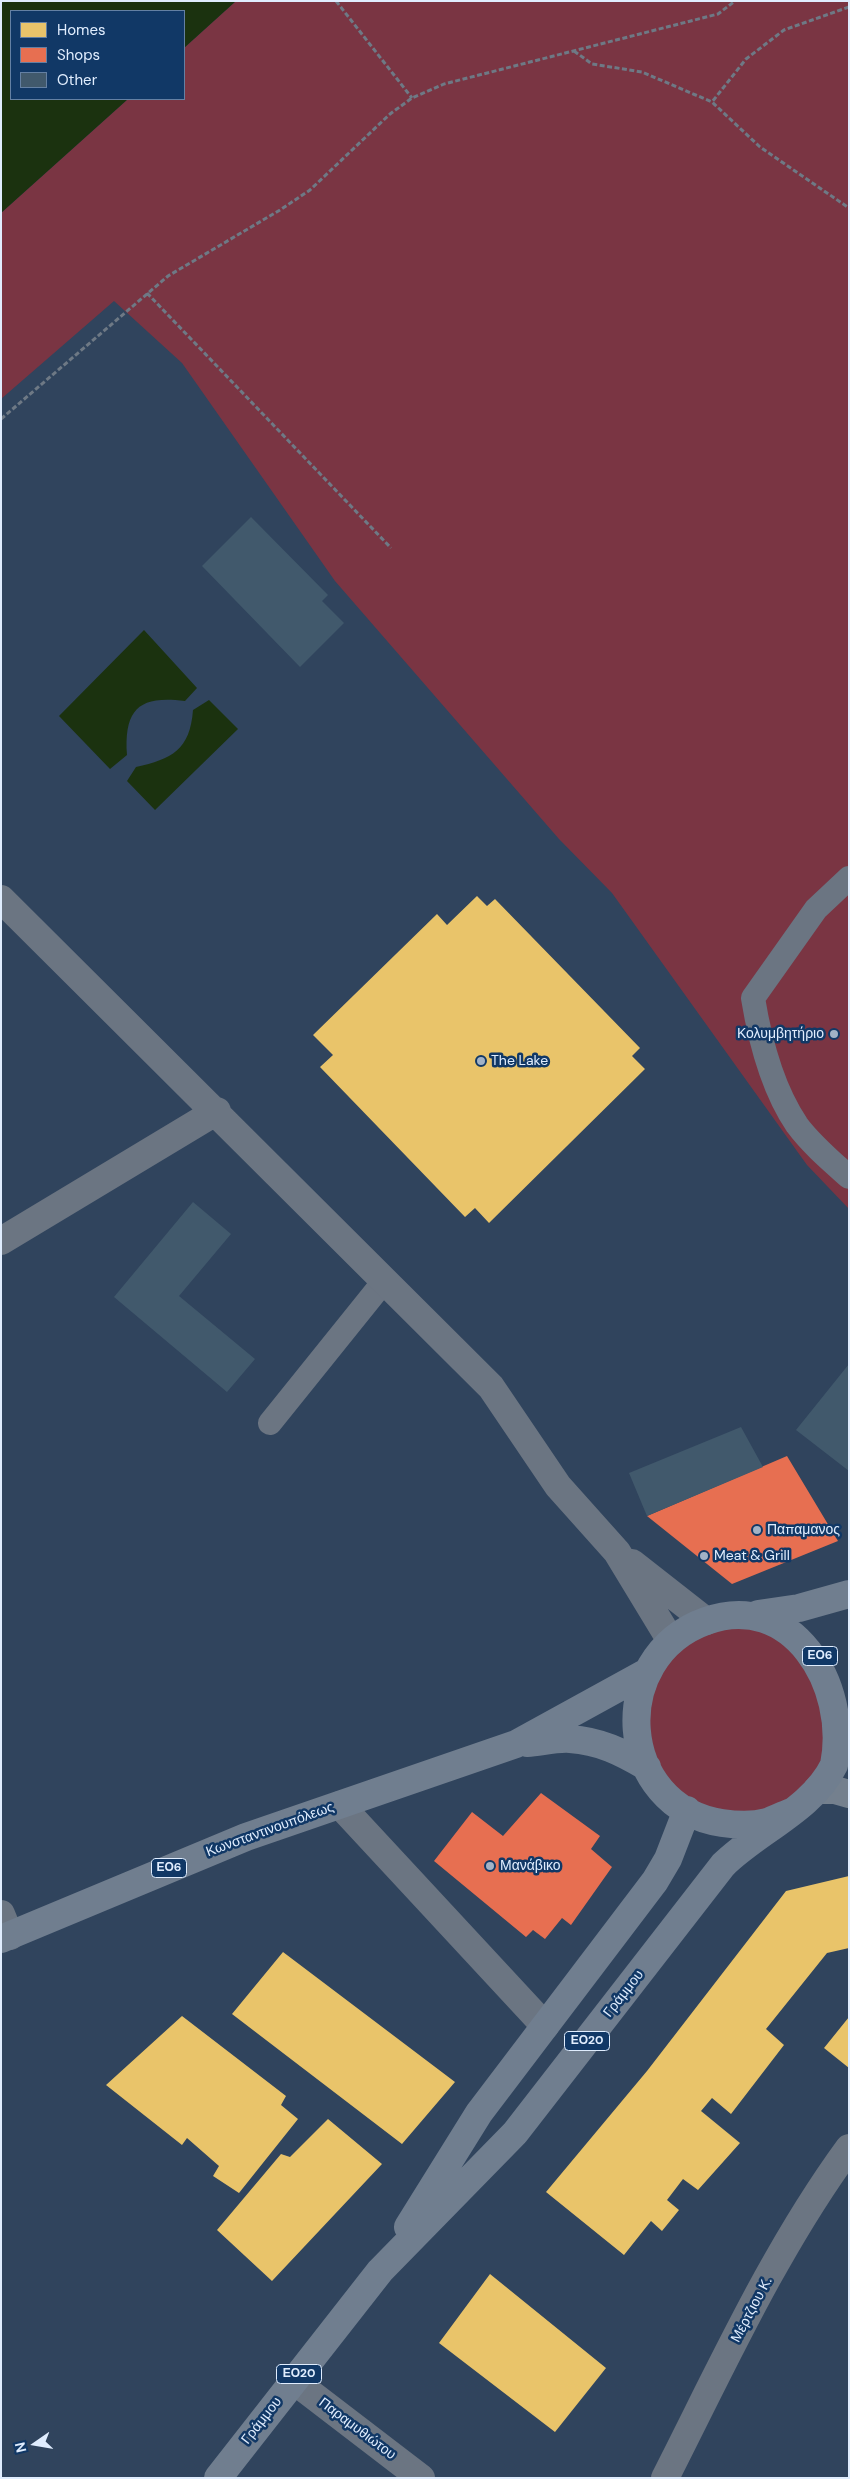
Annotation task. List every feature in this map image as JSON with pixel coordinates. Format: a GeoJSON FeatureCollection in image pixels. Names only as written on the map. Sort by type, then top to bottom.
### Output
{"type":"FeatureCollection","features":[{"type":"Feature","properties":{"kind":"main road","name":"ΕΟ6"},"geometry":{"type":"LineString","coordinates":[[747,1615],[799,1608],[849,1594]]}},
{"type":"Feature","properties":{"kind":"main road","name":"Γράμμου"},"geometry":{"type":"LineString","coordinates":[[218,2478],[380,2271],[515,2133],[723,1865],[741,1848],[791,1812],[818,1790],[834,1765],[846,1731],[843,1701],[831,1669],[810,1642],[781,1624],[747,1615],[726,1616],[706,1621],[671,1640],[657,1656],[647,1672],[638,1695],[636,1720],[638,1744],[647,1768],[664,1792],[686,1810],[712,1821],[739,1825],[766,1822],[791,1812]]}},
{"type":"Feature","properties":{"kind":"main road","name":"Κωνσταντινουπόλεως"},"geometry":{"type":"LineString","coordinates":[[4,1930],[246,1837],[516,1744],[647,1672]]}},
{"type":"Feature","properties":{"kind":"main road","name":"Κωνσταντινουπόλεως"},"geometry":{"type":"LineString","coordinates":[[516,1744],[569,1739],[603,1744],[621,1751],[647,1768]]}},
{"type":"Feature","properties":{"kind":"main road"},"geometry":{"type":"LineString","coordinates":[[818,1790],[835,1790],[849,1794]]}},
{"type":"Feature","properties":{"kind":"main road","name":"Γράμμου"},"geometry":{"type":"LineString","coordinates":[[380,2271],[479,2113],[655,1881],[668,1859],[686,1810]]}},
{"type":"Feature","properties":{"kind":"street"},"geometry":{"type":"LineString","coordinates":[[1,898],[217,1111],[491,1387],[558,1486],[617,1552],[671,1640]]}},
{"type":"Feature","properties":{"kind":"street"},"geometry":{"type":"LineString","coordinates":[[1,1241],[217,1111]]}},
{"type":"Feature","properties":{"kind":"street"},"geometry":{"type":"LineString","coordinates":[[617,1552],[706,1621]]}},
{"type":"Feature","properties":{"kind":"street"},"geometry":{"type":"LineString","coordinates":[[340,1805],[545,2026]]}},
{"type":"Feature","properties":{"kind":"street","name":"Μέρτζιου Κ."},"geometry":{"type":"LineString","coordinates":[[665,2478],[782,2255],[832,2172],[849,2148]]}},
{"type":"Feature","properties":{"kind":"street","name":"Παραμυθιώτου"},"geometry":{"type":"LineString","coordinates":[[293,2380],[421,2478]]}},
{"type":"Feature","properties":{"kind":"lane"},"geometry":{"type":"LineString","coordinates":[[849,878],[816,909],[753,998],[778,1093],[798,1126],[849,1177]]}},
{"type":"Feature","properties":{"kind":"lane"},"geometry":{"type":"LineString","coordinates":[[270,1423],[385,1280]]}},
{"type":"Feature","properties":{"kind":"path"},"geometry":{"type":"LineString","coordinates":[[336,1],[412,98]]}},
{"type":"Feature","properties":{"kind":"path"},"geometry":{"type":"LineString","coordinates":[[1,419],[168,276],[280,210],[310,190],[390,114],[412,98],[444,84],[718,14],[735,1]]}},
{"type":"Feature","properties":{"kind":"path"},"geometry":{"type":"LineString","coordinates":[[712,102],[746,59],[784,30],[849,8]]}},
{"type":"Feature","properties":{"kind":"path"},"geometry":{"type":"LineString","coordinates":[[574,51],[592,64],[642,72],[712,102],[760,147],[849,208]]}},
{"type":"Feature","properties":{"kind":"path"},"geometry":{"type":"LineString","coordinates":[[147,293],[391,548]]}},
{"type":"Feature","properties":{"kind":"shaded area"},"geometry":{"type":"Polygon","coordinates":[[[1,1],[236,1],[185,47],[185,10],[10,10],[10,100],[127,100],[1,213],[1,1]]]}},
{"type":"Feature","properties":{"kind":"shaded area"},"geometry":{"type":"Polygon","coordinates":[[[236,1],[849,1],[849,1209],[807,1165],[612,893],[559,839],[335,581],[182,363],[114,301],[1,399],[1,213],[127,100],[185,100],[185,47],[236,1]]]}},
{"type":"Feature","properties":{"kind":"shaded area"},"geometry":{"type":"Polygon","coordinates":[[[144,630],[197,688],[185,701],[156,700],[146,703],[138,709],[132,716],[128,726],[127,755],[110,769],[59,716],[144,630]]]}},
{"type":"Feature","properties":{"kind":"shaded area"},"geometry":{"type":"Polygon","coordinates":[[[209,700],[238,729],[155,810],[127,781],[136,767],[160,760],[177,751],[188,735],[193,710],[209,700]]]}},
{"type":"Feature","properties":{"kind":"shaded area"},"geometry":{"type":"Polygon","coordinates":[[[715,1620],[782,1626],[842,1703],[811,1793],[752,1821],[689,1807],[647,1756],[644,1688],[659,1658],[715,1620]]]}},
{"type":"Feature","properties":{"kind":"building: Homes","name":"The Lake"},"geometry":{"type":"Polygon","coordinates":[[[477,896],[487,906],[495,899],[640,1048],[632,1056],[645,1069],[489,1223],[475,1208],[465,1217],[320,1067],[333,1055],[313,1035],[437,914],[447,925],[477,896]]]}},
{"type":"Feature","properties":{"kind":"building: Homes"},"geometry":{"type":"Polygon","coordinates":[[[849,1876],[849,1948],[827,1953],[766,2029],[784,2045],[731,2114],[712,2098],[701,2111],[740,2143],[698,2190],[683,2179],[667,2200],[679,2210],[662,2231],[651,2221],[624,2255],[546,2192],[647,2071],[786,1891],[849,1876]]]}},
{"type":"Feature","properties":{"kind":"building: Homes"},"geometry":{"type":"Polygon","coordinates":[[[283,1952],[455,2082],[402,2144],[232,2014],[283,1952]]]}},
{"type":"Feature","properties":{"kind":"building: Homes"},"geometry":{"type":"Polygon","coordinates":[[[182,2016],[286,2096],[281,2105],[298,2119],[239,2193],[213,2176],[219,2166],[187,2138],[182,2145],[106,2085],[182,2016]]]}},
{"type":"Feature","properties":{"kind":"building: Homes"},"geometry":{"type":"Polygon","coordinates":[[[849,2017],[849,2068],[824,2048],[849,2017]]]}},
{"type":"Feature","properties":{"kind":"building: Homes"},"geometry":{"type":"Polygon","coordinates":[[[328,2119],[382,2164],[272,2281],[217,2230],[281,2154],[290,2157],[328,2119]]]}},
{"type":"Feature","properties":{"kind":"building: Homes"},"geometry":{"type":"Polygon","coordinates":[[[490,2274],[606,2368],[555,2432],[439,2343],[490,2274]]]}},
{"type":"Feature","properties":{"kind":"building: Shops"},"geometry":{"type":"Polygon","coordinates":[[[787,1456],[838,1541],[732,1584],[647,1516],[787,1456]]]}},
{"type":"Feature","properties":{"kind":"building: Shops"},"geometry":{"type":"Polygon","coordinates":[[[541,1793],[600,1836],[591,1849],[612,1867],[571,1925],[562,1918],[545,1939],[533,1930],[526,1937],[434,1861],[472,1812],[503,1836],[541,1793]]]}},
{"type":"Feature","properties":{"kind":"building: Other"},"geometry":{"type":"Polygon","coordinates":[[[251,517],[328,595],[322,601],[344,623],[300,667],[202,566],[251,517]]]}},
{"type":"Feature","properties":{"kind":"building: Other"},"geometry":{"type":"Polygon","coordinates":[[[193,1202],[231,1234],[179,1296],[255,1359],[227,1392],[114,1297],[193,1202]]]}},
{"type":"Feature","properties":{"kind":"building: Other"},"geometry":{"type":"Polygon","coordinates":[[[849,1364],[849,1471],[796,1430],[849,1364]]]}},
{"type":"Feature","properties":{"kind":"building: Other"},"geometry":{"type":"Polygon","coordinates":[[[741,1427],[763,1467],[647,1516],[629,1473],[741,1427]]]}},
{"type":"Feature","properties":{"kind":"place","name":"Κολυμβητήριο"},"geometry":{"type":"Point","coordinates":[834,1034]}},
{"type":"Feature","properties":{"kind":"place","name":"The Lake"},"geometry":{"type":"Point","coordinates":[481,1061]}},
{"type":"Feature","properties":{"kind":"place","name":"Παπαμανος"},"geometry":{"type":"Point","coordinates":[757,1530]}},
{"type":"Feature","properties":{"kind":"place","name":"Meat & Grill"},"geometry":{"type":"Point","coordinates":[704,1556]}},
{"type":"Feature","properties":{"kind":"place","name":"Μανάβικο"},"geometry":{"type":"Point","coordinates":[490,1866]}}]}
